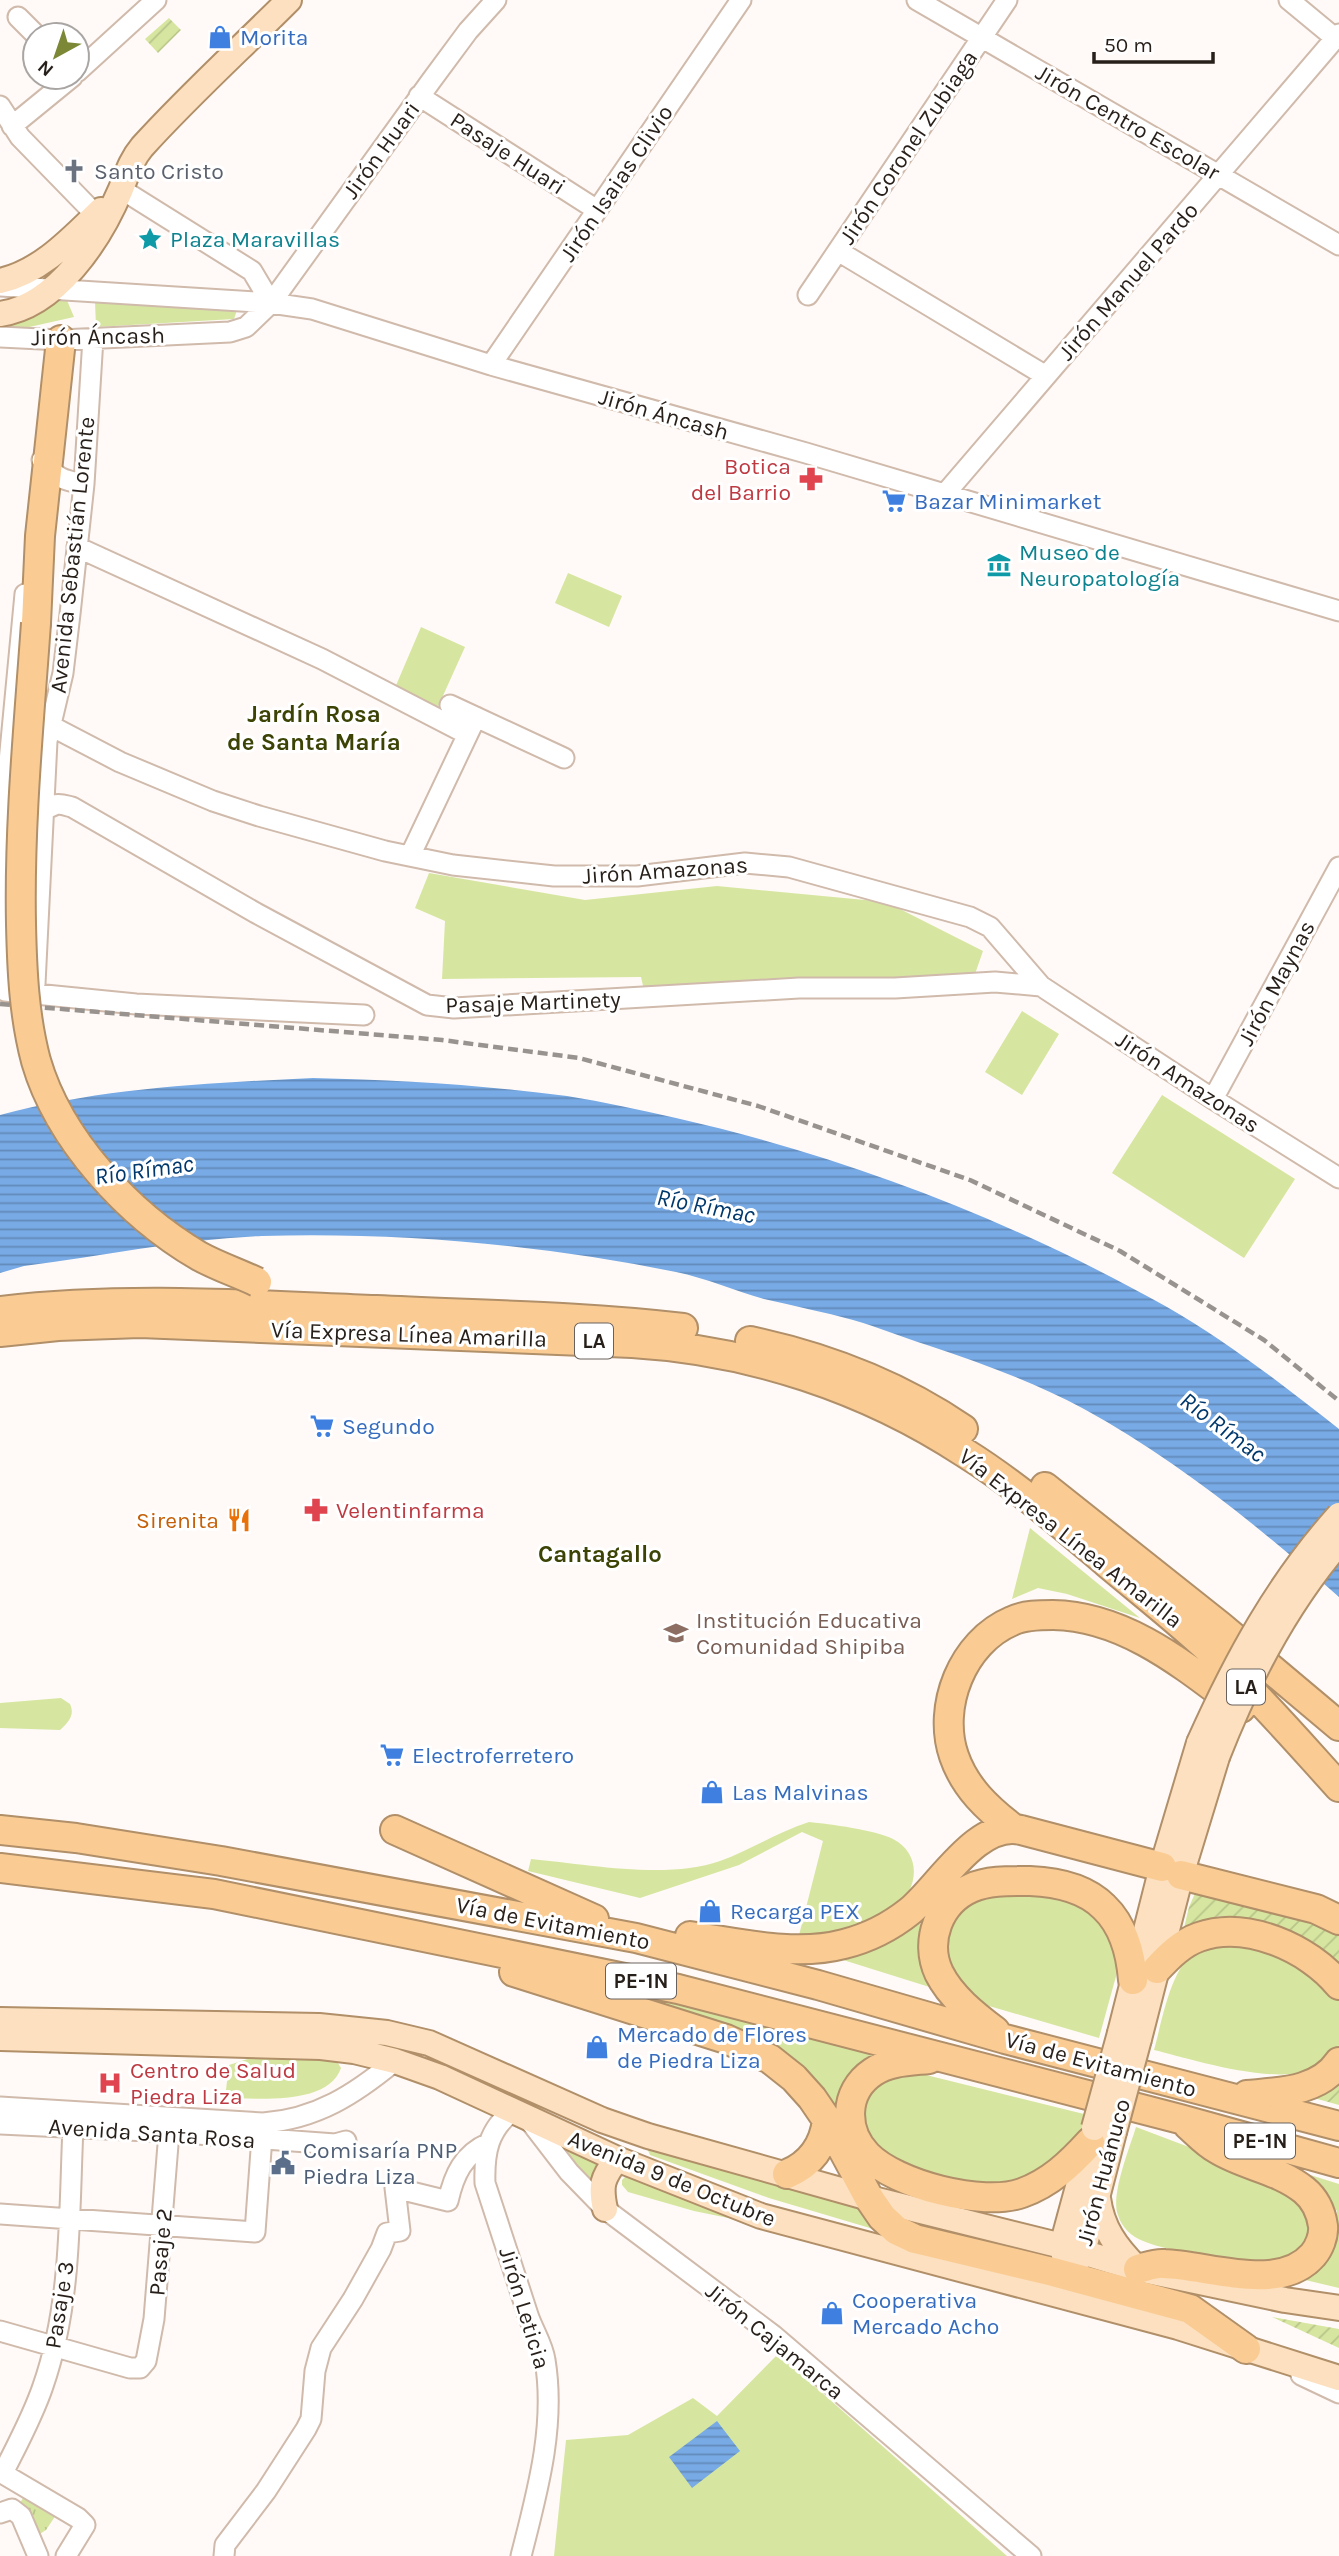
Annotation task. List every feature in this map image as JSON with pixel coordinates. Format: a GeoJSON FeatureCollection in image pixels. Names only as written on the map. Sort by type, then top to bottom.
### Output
{"type":"FeatureCollection","features":[{"type":"Feature","properties":{"kind":"highway"},"geometry":{"type":"LineString","coordinates":[[56,340],[43,462],[20,896],[22,978],[36,1061],[49,1094],[95,1169],[129,1202],[191,1251],[257,1282],[332,1308]]}},
{"type":"Feature","properties":{"kind":"highway","name":"Vía Expresa Línea Amarilla"},"geometry":{"type":"LineString","coordinates":[[0,1311],[125,1302],[559,1317],[682,1328],[760,1343],[850,1370],[930,1409],[1044,1486],[1220,1626],[1339,1726]]}},
{"type":"Feature","properties":{"kind":"highway","name":"Vía Expresa Línea Amarilla"},"geometry":{"type":"LineString","coordinates":[[0,1332],[58,1326],[140,1323],[632,1343],[712,1352],[794,1372],[852,1393],[943,1438],[1059,1522],[1220,1660],[1339,1787]]}},
{"type":"Feature","properties":{"kind":"highway"},"geometry":{"type":"LineString","coordinates":[[1014,1829],[971,1789],[954,1757],[949,1723],[957,1680],[970,1656],[989,1636],[1011,1621],[1024,1617],[1054,1615],[1083,1619],[1134,1635],[1206,1682],[1254,1719],[1302,1746]]}},
{"type":"Feature","properties":{"kind":"highway"},"geometry":{"type":"LineString","coordinates":[[395,1830],[636,1938],[683,1935],[786,1949],[816,1949],[843,1945],[892,1925],[912,1909],[984,1837],[998,1830],[1014,1829],[1316,1909],[1339,1920]]}},
{"type":"Feature","properties":{"kind":"highway","name":"Vía de Evitamiento"},"geometry":{"type":"LineString","coordinates":[[0,1830],[76,1838],[221,1861],[636,1938],[818,1985],[1005,2039],[1339,2126]]}},
{"type":"Feature","properties":{"kind":"highway","name":"Vía de Evitamiento"},"geometry":{"type":"LineString","coordinates":[[0,1868],[214,1894],[678,1989],[1339,2163]]}},
{"type":"Feature","properties":{"kind":"highway"},"geometry":{"type":"LineString","coordinates":[[1005,2039],[958,1999],[943,1980],[934,1960],[933,1940],[941,1915],[954,1899],[972,1887],[991,1882],[1042,1881],[1071,1887],[1091,1897],[1109,1912],[1121,1931],[1129,1956],[1145,1975],[1177,1948],[1198,1937],[1221,1931],[1245,1932],[1301,1955],[1330,1974],[1339,1985]]}},
{"type":"Feature","properties":{"kind":"highway"},"geometry":{"type":"LineString","coordinates":[[337,1919],[537,1978],[747,2047],[770,2059],[794,2078],[812,2098],[827,2120],[869,2198],[882,2217],[896,2230],[933,2244],[1068,2276],[1189,2309],[1246,2349]]}},
{"type":"Feature","properties":{"kind":"highway"},"geometry":{"type":"LineString","coordinates":[[942,2057],[886,2065],[872,2072],[855,2092],[849,2118],[852,2131],[863,2151],[881,2167],[921,2184],[957,2195],[998,2199],[1038,2186],[1071,2163],[1099,2134]]}},
{"type":"Feature","properties":{"kind":"highway"},"geometry":{"type":"LineString","coordinates":[[1225,2097],[1292,2090],[1318,2082],[1339,2062]]}},
{"type":"Feature","properties":{"kind":"highway"},"geometry":{"type":"LineString","coordinates":[[1138,2269],[1162,2263],[1244,2274],[1287,2272],[1306,2263],[1318,2250],[1324,2230],[1320,2210],[1306,2191],[1283,2177],[1217,2150],[1180,2119]]}},
{"type":"Feature","properties":{"kind":"highway"},"geometry":{"type":"LineString","coordinates":[[787,2174],[813,2157],[824,2136],[827,2120]]}},
{"type":"Feature","properties":{"kind":"main road"},"geometry":{"type":"LineString","coordinates":[[54,290],[104,222],[131,162],[144,145],[289,0]]}},
{"type":"Feature","properties":{"kind":"main road"},"geometry":{"type":"LineString","coordinates":[[0,281],[20,275],[48,258],[121,189]]}},
{"type":"Feature","properties":{"kind":"main road","name":"Jirón Áncash"},"geometry":{"type":"LineString","coordinates":[[0,314],[23,308],[54,290]]}},
{"type":"Feature","properties":{"kind":"main road","name":"Jirón Huánuco"},"geometry":{"type":"LineString","coordinates":[[1068,2276],[1099,2134],[1129,2036],[1226,1681],[1270,1604],[1297,1565],[1339,1516]]}},
{"type":"Feature","properties":{"kind":"main road","name":"Jirón Huánuco"},"geometry":{"type":"LineString","coordinates":[[1208,1750],[1234,1714],[1263,1656],[1302,1592],[1339,1543]]}},
{"type":"Feature","properties":{"kind":"main road","name":"Avenida 9 de Octubre"},"geometry":{"type":"LineString","coordinates":[[0,2020],[319,2026],[409,2037],[452,2053],[602,2120],[648,2136],[869,2198],[1073,2249],[1138,2269],[1285,2300],[1339,2308]]}},
{"type":"Feature","properties":{"kind":"main road"},"geometry":{"type":"LineString","coordinates":[[395,2061],[409,2037]]}},
{"type":"Feature","properties":{"kind":"main road","name":"Avenida 9 de Octubre"},"geometry":{"type":"LineString","coordinates":[[0,2038],[321,2047],[355,2051],[395,2061],[440,2077],[617,2159],[761,2216],[1178,2328],[1339,2378]]}},
{"type":"Feature","properties":{"kind":"main road","name":"Jirón Huánuco"},"geometry":{"type":"LineString","coordinates":[[1073,2249],[1098,2195],[1099,2134]]}},
{"type":"Feature","properties":{"kind":"main road"},"geometry":{"type":"LineString","coordinates":[[605,2209],[601,2191],[606,2173],[617,2159]]}},
{"type":"Feature","properties":{"kind":"main road"},"geometry":{"type":"LineString","coordinates":[[1098,2195],[1100,2215],[1109,2235],[1138,2269]]}},
{"type":"Feature","properties":{"kind":"main road"},"geometry":{"type":"LineString","coordinates":[[904,2255],[933,2244]]}},
{"type":"Feature","properties":{"kind":"street"},"geometry":{"type":"LineString","coordinates":[[91,59],[156,0]]}},
{"type":"Feature","properties":{"kind":"street","name":"Jirón Huari"},"geometry":{"type":"LineString","coordinates":[[271,303],[419,96],[468,31],[496,0]]}},
{"type":"Feature","properties":{"kind":"street","name":"Jirón Isaias Clivio"},"geometry":{"type":"LineString","coordinates":[[491,365],[741,0]]}},
{"type":"Feature","properties":{"kind":"street","name":"Jirón Centro Escolar"},"geometry":{"type":"LineString","coordinates":[[917,0],[1339,245]]}},
{"type":"Feature","properties":{"kind":"street","name":"Jirón Coronel Zubiaga"},"geometry":{"type":"LineString","coordinates":[[808,295],[1007,0]]}},
{"type":"Feature","properties":{"kind":"street"},"geometry":{"type":"LineString","coordinates":[[1289,0],[1337,36]]}},
{"type":"Feature","properties":{"kind":"street"},"geometry":{"type":"LineString","coordinates":[[18,17],[22,21]]}},
{"type":"Feature","properties":{"kind":"street","name":"Jirón Manuel Pardo"},"geometry":{"type":"LineString","coordinates":[[944,495],[1337,36]]}},
{"type":"Feature","properties":{"kind":"street"},"geometry":{"type":"LineString","coordinates":[[12,126],[55,91]]}},
{"type":"Feature","properties":{"kind":"street","name":"Pasaje Huari"},"geometry":{"type":"LineString","coordinates":[[419,96],[597,210]]}},
{"type":"Feature","properties":{"kind":"street"},"geometry":{"type":"LineString","coordinates":[[0,106],[20,137],[96,215]]}},
{"type":"Feature","properties":{"kind":"street"},"geometry":{"type":"LineString","coordinates":[[121,189],[252,271],[271,303]]}},
{"type":"Feature","properties":{"kind":"street"},"geometry":{"type":"LineString","coordinates":[[838,251],[1046,376]]}},
{"type":"Feature","properties":{"kind":"street","name":"Jirón Áncash"},"geometry":{"type":"LineString","coordinates":[[0,286],[271,303],[318,310],[491,365],[806,453],[1339,611]]}},
{"type":"Feature","properties":{"kind":"street","name":"Jirón Áncash"},"geometry":{"type":"LineString","coordinates":[[0,337],[56,340],[230,332],[246,327],[271,303]]}},
{"type":"Feature","properties":{"kind":"street","name":"Avenida Sebastián Lorente"},"geometry":{"type":"LineString","coordinates":[[34,995],[47,741],[63,673],[84,484],[93,338]]}},
{"type":"Feature","properties":{"kind":"street"},"geometry":{"type":"LineString","coordinates":[[43,462],[55,476],[84,484]]}},
{"type":"Feature","properties":{"kind":"street","name":"Avenida Sebastián Lorente"},"geometry":{"type":"LineString","coordinates":[[4,758],[43,462]]}},
{"type":"Feature","properties":{"kind":"street"},"geometry":{"type":"LineString","coordinates":[[77,547],[322,659],[467,734]]}},
{"type":"Feature","properties":{"kind":"street"},"geometry":{"type":"LineString","coordinates":[[450,705],[564,758]]}},
{"type":"Feature","properties":{"kind":"street"},"geometry":{"type":"LineString","coordinates":[[410,856],[476,717]]}},
{"type":"Feature","properties":{"kind":"street","name":"Jirón Amazonas"},"geometry":{"type":"LineString","coordinates":[[51,726],[120,762],[213,801],[355,844],[453,865],[554,876],[637,876],[745,863],[789,867],[970,917],[990,927],[1041,986],[1339,1178]]}},
{"type":"Feature","properties":{"kind":"street"},"geometry":{"type":"LineString","coordinates":[[4,758],[5,804],[8,810],[4,831],[7,897],[5,991],[136,1004],[364,1015]]}},
{"type":"Feature","properties":{"kind":"street","name":"Pasaje Martinety"},"geometry":{"type":"LineString","coordinates":[[8,810],[15,815],[30,817],[55,805],[72,807],[256,913],[427,1004],[454,1008],[799,988],[895,988],[995,982],[1041,986]]}},
{"type":"Feature","properties":{"kind":"street","name":"Jirón Maynas"},"geometry":{"type":"LineString","coordinates":[[1213,1099],[1339,867]]}},
{"type":"Feature","properties":{"kind":"street","name":"Avenida Santa Rosa"},"geometry":{"type":"LineString","coordinates":[[0,2124],[169,2132],[262,2131],[348,2096],[395,2061]]}},
{"type":"Feature","properties":{"kind":"street","name":"Avenida Santa Rosa"},"geometry":{"type":"LineString","coordinates":[[0,2107],[262,2131],[335,2144],[346,2141]]}},
{"type":"Feature","properties":{"kind":"street","name":"Jirón Leticia"},"geometry":{"type":"LineString","coordinates":[[521,2115],[494,2130],[485,2163],[485,2183],[530,2322],[545,2358],[549,2396],[546,2446],[522,2556]]}},
{"type":"Feature","properties":{"kind":"street","name":"Jirón Cajamarca"},"geometry":{"type":"LineString","coordinates":[[521,2115],[569,2172],[605,2209],[773,2335],[1031,2556]]}},
{"type":"Feature","properties":{"kind":"street","name":"Pasaje 3"},"geometry":{"type":"LineString","coordinates":[[2,2472],[43,2387],[65,2293],[73,2127]]}},
{"type":"Feature","properties":{"kind":"street"},"geometry":{"type":"LineString","coordinates":[[0,2214],[255,2232],[262,2131]]}},
{"type":"Feature","properties":{"kind":"street","name":"Pasaje 2"},"geometry":{"type":"LineString","coordinates":[[54,2346],[130,2368],[140,2368],[146,2361],[154,2319],[169,2132]]}},
{"type":"Feature","properties":{"kind":"street"},"geometry":{"type":"LineString","coordinates":[[224,2556],[225,2545],[266,2491],[311,2419],[315,2371],[321,2348],[353,2299],[387,2233],[400,2231],[395,2188],[448,2201],[461,2163],[478,2147],[489,2143]]}},
{"type":"Feature","properties":{"kind":"street"},"geometry":{"type":"LineString","coordinates":[[0,2331],[54,2346]]}},
{"type":"Feature","properties":{"kind":"street"},"geometry":{"type":"LineString","coordinates":[[1246,2349],[1339,2393]]}},
{"type":"Feature","properties":{"kind":"street"},"geometry":{"type":"LineString","coordinates":[[2,2472],[78,2518],[85,2525],[66,2556]]}},
{"type":"Feature","properties":{"kind":"street"},"geometry":{"type":"LineString","coordinates":[[25,2486],[6,2511],[21,2516],[38,2556]]}},
{"type":"Feature","properties":{"kind":"green space"},"geometry":{"type":"Polygon","coordinates":[[[169,18],[181,30],[158,53],[145,39],[169,18]]]}},
{"type":"Feature","properties":{"kind":"green space"},"geometry":{"type":"Polygon","coordinates":[[[66,298],[74,317],[25,328],[0,326],[66,298]]]}},
{"type":"Feature","properties":{"kind":"green space"},"geometry":{"type":"Polygon","coordinates":[[[95,302],[237,310],[234,319],[96,327],[95,302]]]}},
{"type":"Feature","properties":{"kind":"green space"},"geometry":{"type":"Polygon","coordinates":[[[568,573],[622,596],[609,627],[555,603],[568,573]]]}},
{"type":"Feature","properties":{"kind":"green space"},"geometry":{"type":"Polygon","coordinates":[[[421,627],[465,647],[437,709],[394,690],[421,627]]]}},
{"type":"Feature","properties":{"kind":"green space"},"geometry":{"type":"Polygon","coordinates":[[[429,873],[585,900],[717,886],[886,902],[983,951],[975,974],[644,990],[641,977],[442,979],[445,921],[415,908],[429,873]]]}},
{"type":"Feature","properties":{"kind":"green space"},"geometry":{"type":"Polygon","coordinates":[[[1022,1011],[1059,1034],[1022,1095],[985,1072],[1022,1011]]]}},
{"type":"Feature","properties":{"kind":"green space"},"geometry":{"type":"Polygon","coordinates":[[[1162,1095],[1295,1179],[1244,1258],[1112,1173],[1162,1095]]]}},
{"type":"Feature","properties":{"kind":"green space"},"geometry":{"type":"Polygon","coordinates":[[[1030,1528],[1140,1618],[1067,1594],[1038,1588],[1012,1599],[1030,1528]]]}},
{"type":"Feature","properties":{"kind":"green space"},"geometry":{"type":"Polygon","coordinates":[[[61,1698],[70,1704],[72,1712],[60,1730],[0,1728],[0,1703],[61,1698]]]}},
{"type":"Feature","properties":{"kind":"green space"},"geometry":{"type":"Polygon","coordinates":[[[809,1822],[875,1833],[893,1839],[903,1846],[913,1863],[914,1873],[903,1902],[885,1916],[847,1933],[799,1935],[823,1841],[802,1832],[739,1865],[640,1898],[528,1871],[531,1859],[626,1869],[699,1867],[731,1857],[809,1822]]]}},
{"type":"Feature","properties":{"kind":"green space"},"geometry":{"type":"Polygon","coordinates":[[[1008,1890],[1079,1899],[1111,1924],[1118,1969],[1099,2038],[989,2006],[952,1980],[943,1939],[946,1926],[971,1899],[1008,1890]]]}},
{"type":"Feature","properties":{"kind":"green space"},"geometry":{"type":"Polygon","coordinates":[[[1196,1891],[1339,1929],[1339,1968],[1296,1940],[1265,1924],[1248,1919],[1215,1917],[1184,1928],[1196,1891]]]}},
{"type":"Feature","properties":{"kind":"green space"},"geometry":{"type":"Polygon","coordinates":[[[916,1923],[926,1926],[939,1990],[840,1959],[916,1923]]]}},
{"type":"Feature","properties":{"kind":"green space"},"geometry":{"type":"Polygon","coordinates":[[[1221,1938],[1273,1948],[1339,1996],[1339,2045],[1327,2062],[1308,2072],[1254,2073],[1154,2050],[1169,1994],[1181,1967],[1200,1946],[1221,1938]]]}},
{"type":"Feature","properties":{"kind":"green space"},"geometry":{"type":"Polygon","coordinates":[[[621,1989],[715,2010],[872,2055],[850,2080],[846,2133],[718,2025],[621,1989]]]}},
{"type":"Feature","properties":{"kind":"green space"},"geometry":{"type":"Polygon","coordinates":[[[257,2056],[336,2060],[341,2068],[334,2080],[322,2089],[307,2094],[272,2099],[225,2098],[229,2065],[257,2056]]]}},
{"type":"Feature","properties":{"kind":"green space"},"geometry":{"type":"Polygon","coordinates":[[[918,2073],[1088,2115],[1076,2148],[1018,2188],[929,2178],[868,2147],[859,2098],[881,2074],[918,2073]]]}},
{"type":"Feature","properties":{"kind":"green space"},"geometry":{"type":"Polygon","coordinates":[[[1339,2075],[1339,2105],[1303,2095],[1339,2075]]]}},
{"type":"Feature","properties":{"kind":"green space"},"geometry":{"type":"Polygon","coordinates":[[[1136,2127],[1281,2182],[1319,2225],[1295,2254],[1264,2260],[1196,2254],[1156,2246],[1139,2239],[1125,2228],[1116,2207],[1122,2171],[1136,2127]]]}},
{"type":"Feature","properties":{"kind":"green space"},"geometry":{"type":"Polygon","coordinates":[[[559,2144],[600,2161],[593,2185],[559,2144]]]}},
{"type":"Feature","properties":{"kind":"green space"},"geometry":{"type":"Polygon","coordinates":[[[647,2148],[869,2209],[890,2234],[769,2198],[650,2155],[647,2148]]]}},
{"type":"Feature","properties":{"kind":"green space"},"geometry":{"type":"Polygon","coordinates":[[[1288,2168],[1339,2184],[1339,2288],[1297,2278],[1335,2230],[1337,2211],[1320,2190],[1288,2168]]]}},
{"type":"Feature","properties":{"kind":"green space"},"geometry":{"type":"Polygon","coordinates":[[[628,2174],[743,2221],[694,2211],[628,2192],[622,2185],[622,2180],[628,2174]]]}},
{"type":"Feature","properties":{"kind":"green space"},"geometry":{"type":"Polygon","coordinates":[[[1272,2317],[1339,2329],[1339,2348],[1272,2317]]]}},
{"type":"Feature","properties":{"kind":"green space"},"geometry":{"type":"Polygon","coordinates":[[[778,2354],[1007,2556],[554,2556],[566,2440],[628,2435],[693,2398],[717,2416],[778,2354]]]}},
{"type":"Feature","properties":{"kind":"green space"},"geometry":{"type":"Polygon","coordinates":[[[26,2492],[58,2512],[46,2530],[35,2537],[17,2509],[26,2492]]]}},
{"type":"Feature","properties":{"kind":"water","name":"Río Rímac"},"geometry":{"type":"Polygon","coordinates":[[[313,1078],[440,1084],[567,1096],[740,1134],[866,1172],[928,1195],[1050,1247],[1109,1276],[1212,1335],[1339,1429],[1339,1597],[1248,1520],[1184,1472],[1118,1429],[1065,1399],[987,1366],[872,1326],[764,1299],[687,1275],[573,1254],[470,1242],[314,1235],[232,1238],[143,1248],[24,1266],[0,1273],[0,1115],[116,1093],[313,1078]]]}},
{"type":"Feature","properties":{"kind":"water"},"geometry":{"type":"Polygon","coordinates":[[[717,2421],[740,2451],[692,2488],[669,2457],[717,2421]]]}},
{"type":"Feature","properties":{"kind":"railway"},"geometry":{"type":"LineString","coordinates":[[0,1004],[442,1040],[579,1058],[758,1106],[970,1180],[1120,1251],[1264,1340],[1339,1401]]}},
{"type":"Feature","properties":{"kind":"place","name":"Morita"},"geometry":{"type":"Point","coordinates":[220,37]}},
{"type":"Feature","properties":{"kind":"place","name":"Santo Cristo"},"geometry":{"type":"Point","coordinates":[74,171]}},
{"type":"Feature","properties":{"kind":"place","name":"Plaza Maravillas"},"geometry":{"type":"Point","coordinates":[150,239]}},
{"type":"Feature","properties":{"kind":"place","name":"Botica del Barrio"},"geometry":{"type":"Point","coordinates":[811,479]}},
{"type":"Feature","properties":{"kind":"place","name":"Bazar Minimarket"},"geometry":{"type":"Point","coordinates":[894,501]}},
{"type":"Feature","properties":{"kind":"place","name":"Museo de Neuropatología"},"geometry":{"type":"Point","coordinates":[999,565]}},
{"type":"Feature","properties":{"kind":"place","name":"Segundo"},"geometry":{"type":"Point","coordinates":[322,1426]}},
{"type":"Feature","properties":{"kind":"place","name":"Velentinfarma"},"geometry":{"type":"Point","coordinates":[316,1510]}},
{"type":"Feature","properties":{"kind":"place","name":"Sirenita"},"geometry":{"type":"Point","coordinates":[239,1520]}},
{"type":"Feature","properties":{"kind":"place","name":"Institución Educativa Comunidad Shipiba"},"geometry":{"type":"Point","coordinates":[676,1633]}},
{"type":"Feature","properties":{"kind":"place","name":"Electroferretero"},"geometry":{"type":"Point","coordinates":[392,1755]}},
{"type":"Feature","properties":{"kind":"place","name":"Las Malvinas"},"geometry":{"type":"Point","coordinates":[712,1792]}},
{"type":"Feature","properties":{"kind":"place","name":"Recarga PEX"},"geometry":{"type":"Point","coordinates":[710,1911]}},
{"type":"Feature","properties":{"kind":"place","name":"Mercado de Flores de Piedra Liza"},"geometry":{"type":"Point","coordinates":[597,2047]}},
{"type":"Feature","properties":{"kind":"place","name":"Centro de Salud Piedra Liza"},"geometry":{"type":"Point","coordinates":[110,2083]}},
{"type":"Feature","properties":{"kind":"place","name":"Comisaría PNP Piedra Liza"},"geometry":{"type":"Point","coordinates":[283,2163]}},
{"type":"Feature","properties":{"kind":"place","name":"Cooperativa Mercado Acho"},"geometry":{"type":"Point","coordinates":[832,2313]}},
{"type":"Feature","properties":{"kind":"district","name":"Jardín Rosa de Santa María"},"geometry":{"type":"Point","coordinates":[314,728]}},
{"type":"Feature","properties":{"kind":"district","name":"Cantagallo"},"geometry":{"type":"Point","coordinates":[600,1554]}}]}
